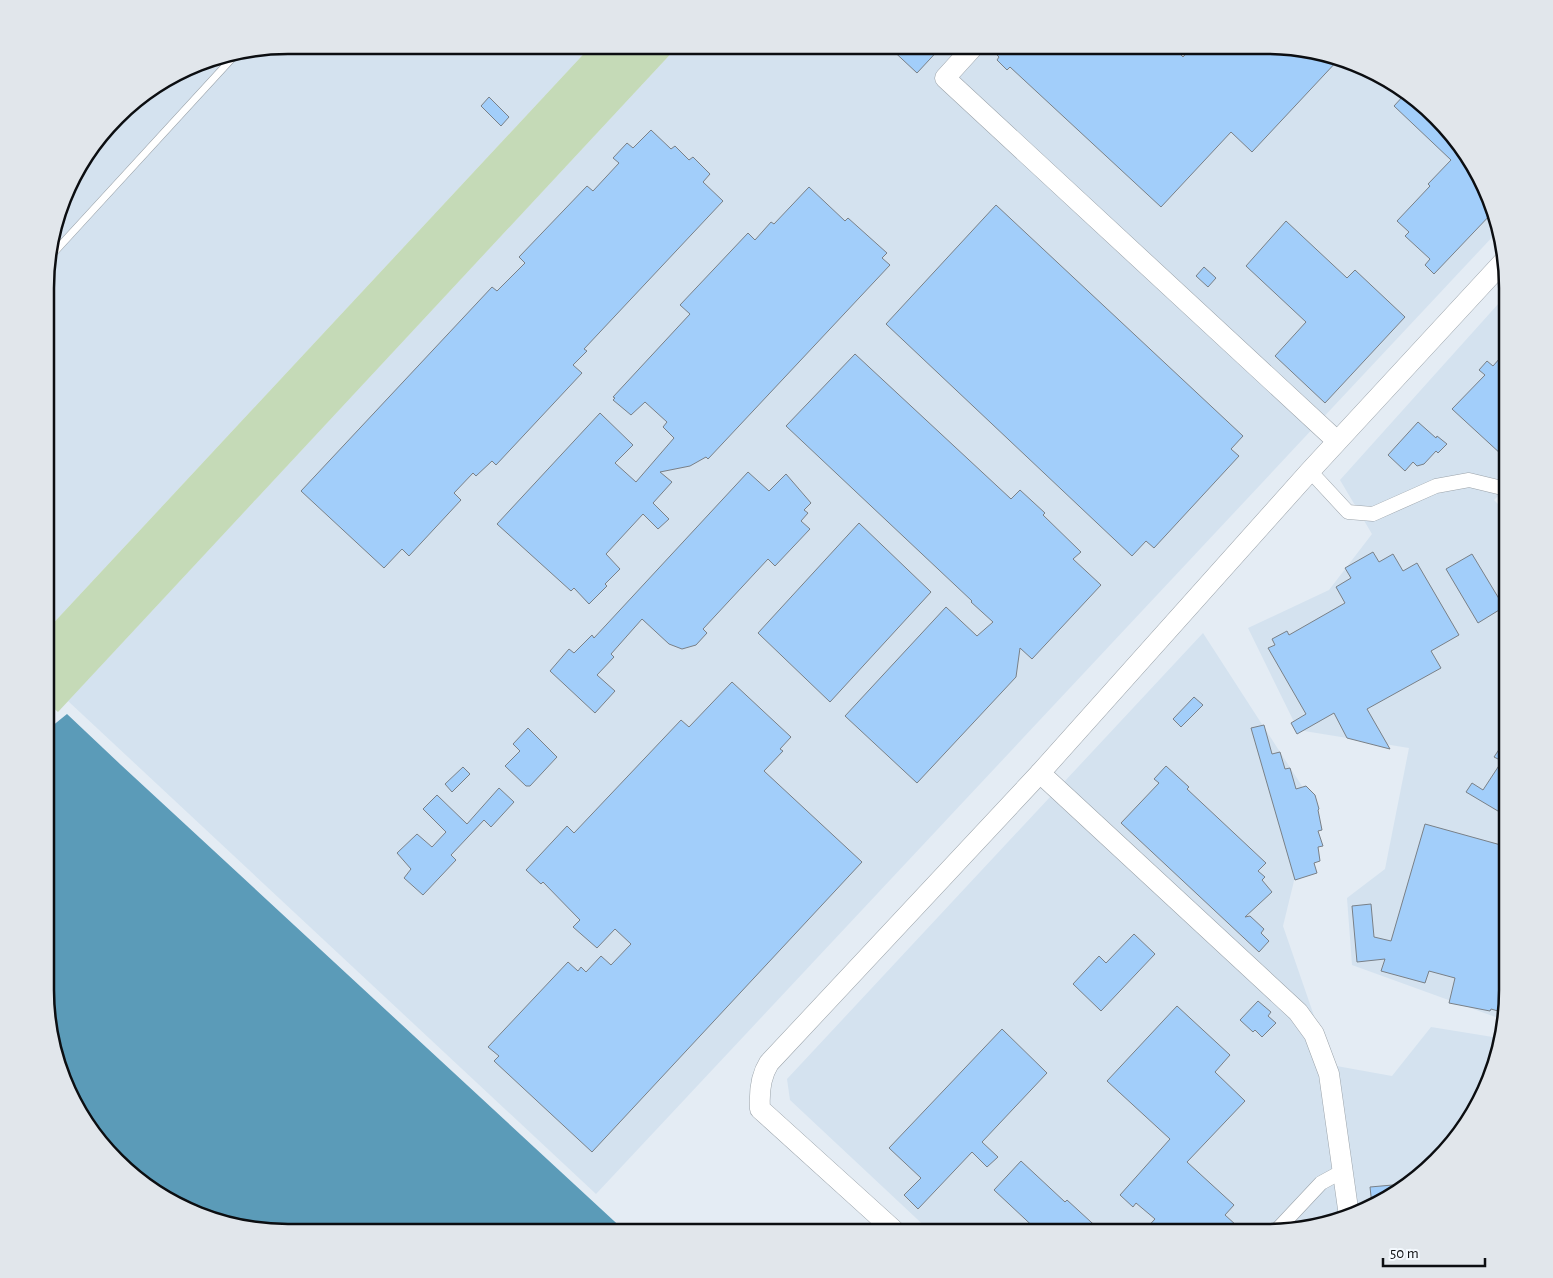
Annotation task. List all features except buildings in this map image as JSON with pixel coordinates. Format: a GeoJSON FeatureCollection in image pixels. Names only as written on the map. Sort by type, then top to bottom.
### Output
{"type":"FeatureCollection","features":[{"type":"Feature","properties":{"kind":"street"},"geometry":{"type":"LineString","coordinates":[[968,54],[946,78],[1337,441]]}},
{"type":"Feature","properties":{"kind":"street"},"geometry":{"type":"LineString","coordinates":[[887,1224],[760,1109],[759,1093],[764,1071],[769,1063],[1040,773],[1337,441],[1498,267]]}},
{"type":"Feature","properties":{"kind":"street"},"geometry":{"type":"LineString","coordinates":[[1310,471],[1348,512],[1374,514],[1436,486],[1469,480],[1499,487]]}},
{"type":"Feature","properties":{"kind":"street"},"geometry":{"type":"LineString","coordinates":[[1040,773],[1298,1012],[1314,1034],[1329,1074],[1348,1209]]}},
{"type":"Feature","properties":{"kind":"street"},"geometry":{"type":"LineString","coordinates":[[1283,1224],[1320,1183],[1343,1171]]}},
{"type":"Feature","properties":{"kind":"lane"},"geometry":{"type":"LineString","coordinates":[[57,249],[230,61]]}},
{"type":"Feature","properties":{"kind":"shaded area"},"geometry":{"type":"Polygon","coordinates":[[[273,54],[584,54],[54,622],[54,273],[58,242],[66,213],[78,184],[102,145],[122,122],[145,102],[184,78],[213,66],[242,58],[273,54]]]}},
{"type":"Feature","properties":{"kind":"shaded area"},"geometry":{"type":"Polygon","coordinates":[[[671,54],[1280,54],[1311,58],[1340,66],[1369,78],[1395,93],[1420,112],[1441,133],[1460,158],[1475,184],[1487,213],[1493,236],[596,1194],[68,701],[671,54]]]}},
{"type":"Feature","properties":{"kind":"shaded area"},"geometry":{"type":"Polygon","coordinates":[[[1499,303],[1499,495],[1494,500],[1499,505],[1499,1005],[1497,1018],[1352,965],[1347,898],[1385,869],[1409,748],[1298,730],[1248,628],[1329,590],[1372,534],[1340,480],[1499,303]]]}},
{"type":"Feature","properties":{"kind":"shaded area"},"geometry":{"type":"Polygon","coordinates":[[[1203,633],[1313,803],[1283,926],[1331,1065],[1392,1076],[1431,1027],[1495,1037],[1487,1065],[1468,1107],[1451,1133],[1420,1166],[1382,1193],[1355,1206],[1311,1220],[1280,1224],[922,1224],[790,1100],[787,1079],[1203,633]]]}},
{"type":"Feature","properties":{"kind":"green space"},"geometry":{"type":"Polygon","coordinates":[[[584,54],[671,54],[58,712],[54,709],[54,622],[584,54]]]}},
{"type":"Feature","properties":{"kind":"water"},"geometry":{"type":"Polygon","coordinates":[[[67,714],[617,1224],[273,1224],[242,1220],[198,1206],[158,1185],[133,1166],[102,1133],[85,1107],[66,1065],[58,1036],[54,1005],[54,725],[67,714]]]}}]}
